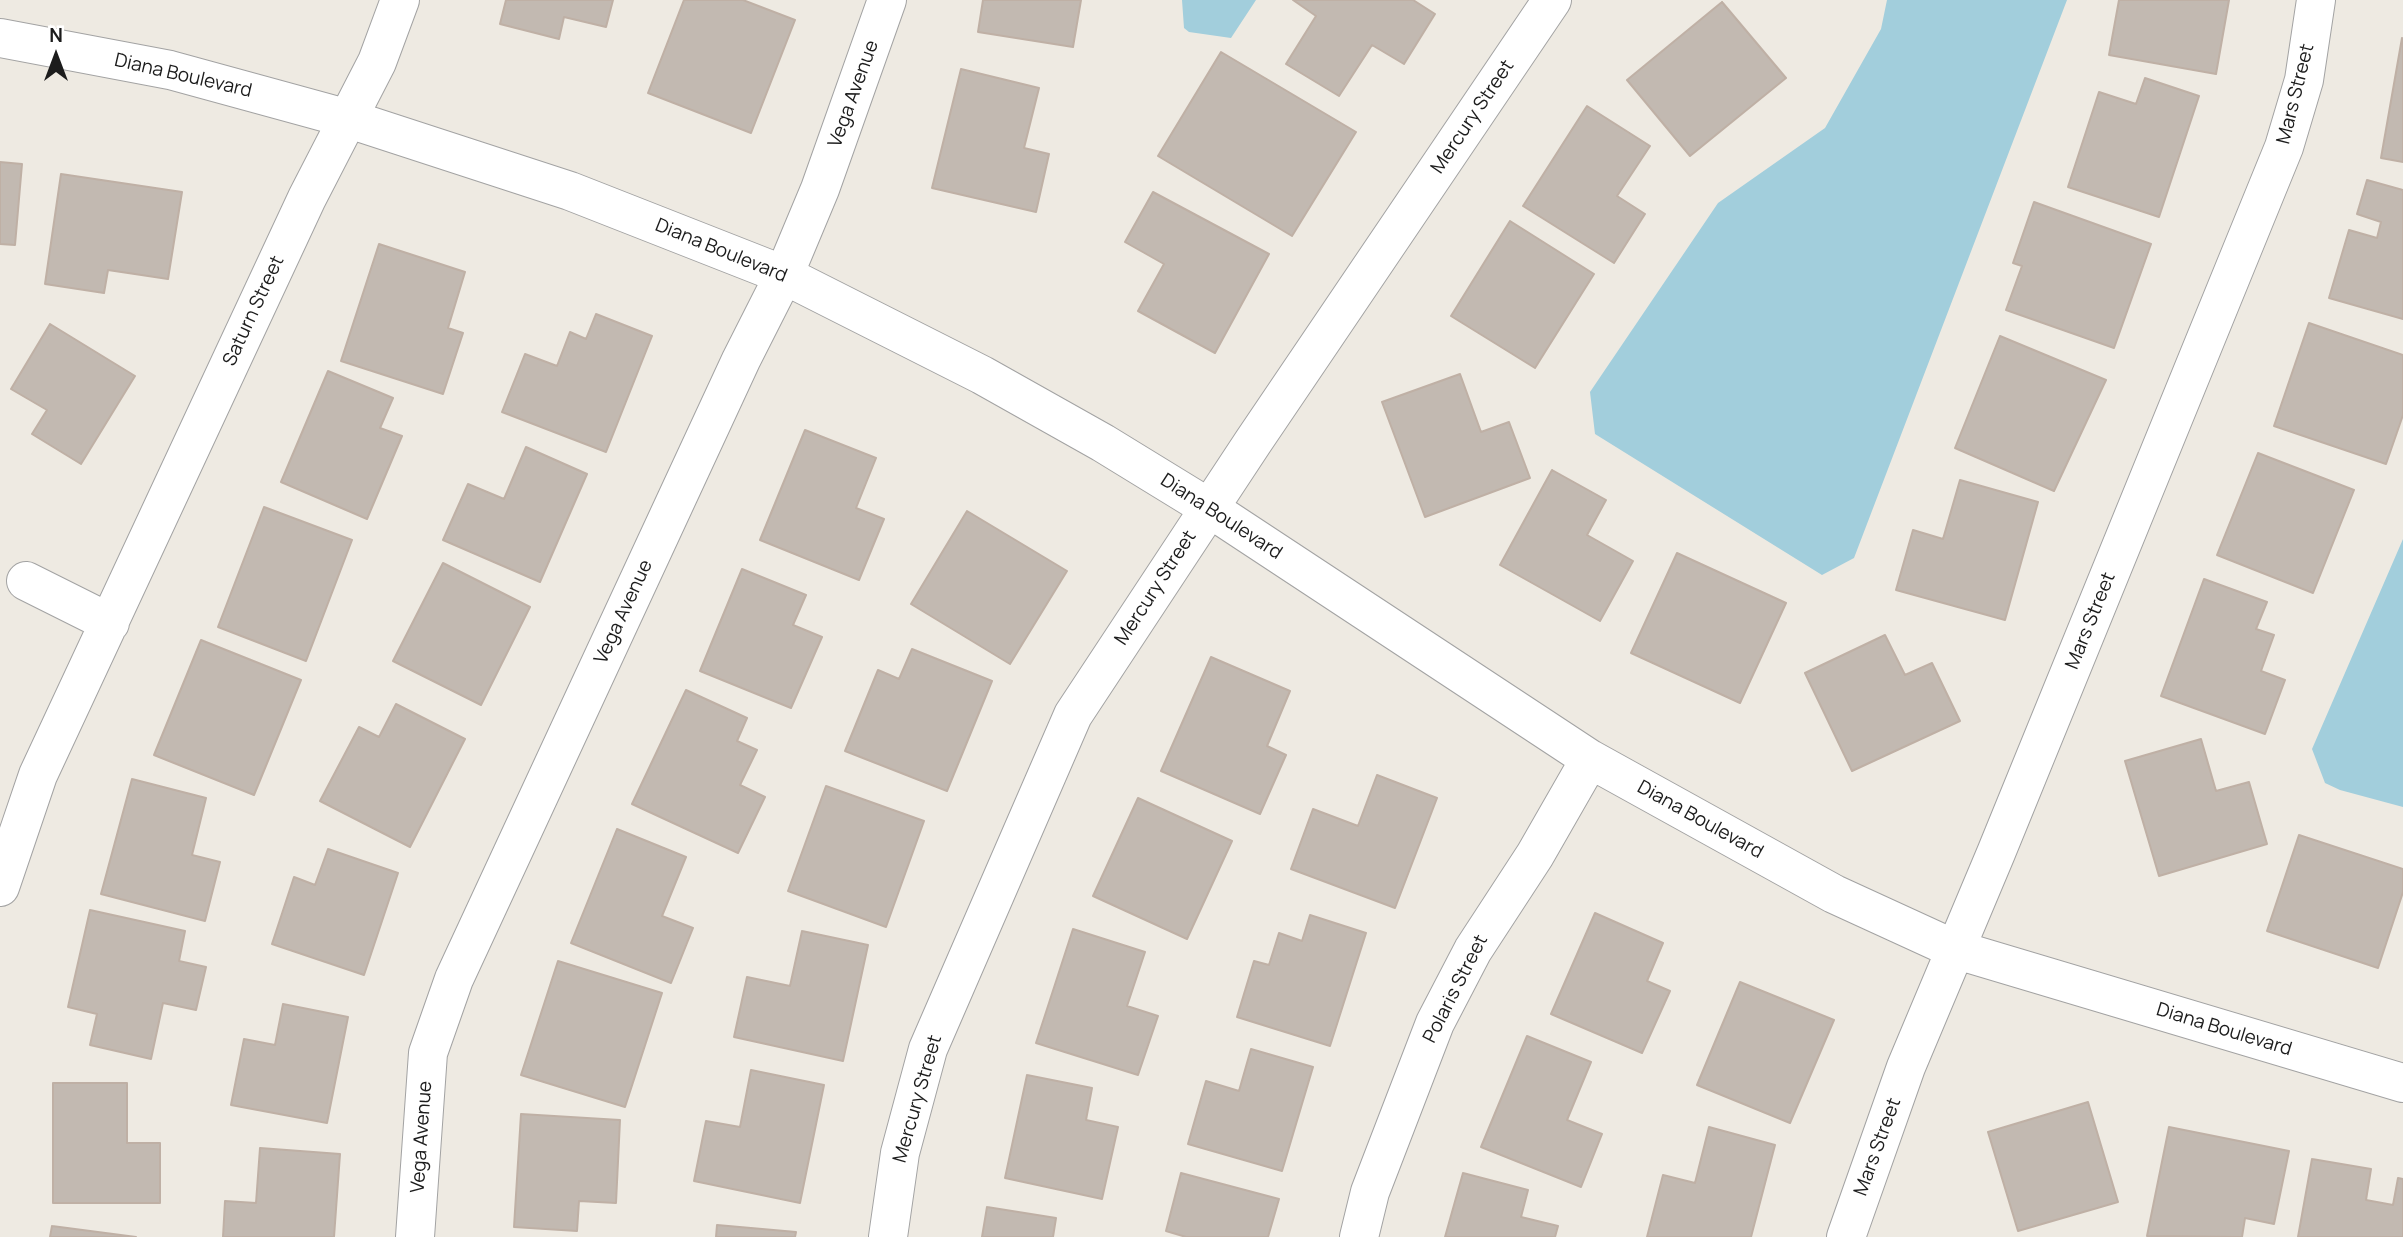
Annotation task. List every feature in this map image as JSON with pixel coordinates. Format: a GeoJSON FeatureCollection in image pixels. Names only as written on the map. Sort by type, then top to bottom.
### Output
{"type":"FeatureCollection","features":[{"type":"Feature","properties":{"kind":"street","name":"Saturn Street"},"geometry":{"type":"LineString","coordinates":[[0,887],[38,775],[307,198],[377,62],[400,0]]}},
{"type":"Feature","properties":{"kind":"street","name":"Vega Avenue"},"geometry":{"type":"LineString","coordinates":[[415,1237],[428,1053],[454,979],[735,372],[784,275],[820,189],[887,0]]}},
{"type":"Feature","properties":{"kind":"street","name":"Mercury Street"},"geometry":{"type":"LineString","coordinates":[[888,1237],[900,1153],[928,1049],[1073,715],[1209,508],[1552,0]]}},
{"type":"Feature","properties":{"kind":"street","name":"Mars Street"},"geometry":{"type":"LineString","coordinates":[[1846,1237],[1906,1067],[2284,147],[2304,80],[2316,0]]}},
{"type":"Feature","properties":{"kind":"street","name":"Diana Boulevard"},"geometry":{"type":"LineString","coordinates":[[0,38],[170,70],[349,119],[570,191],[784,275],[982,375],[1103,443],[1209,508],[1590,759],[1833,894],[1954,949],[2403,1083]]}},
{"type":"Feature","properties":{"kind":"street"},"geometry":{"type":"LineString","coordinates":[[26,581],[110,623]]}},
{"type":"Feature","properties":{"kind":"street","name":"Polaris Street"},"geometry":{"type":"LineString","coordinates":[[1359,1237],[1370,1192],[1436,1023],[1473,950],[1535,855],[1590,759]]}},
{"type":"Feature","properties":{"kind":"water"},"geometry":{"type":"Polygon","coordinates":[[[1182,0],[1256,0],[1231,38],[1189,32],[1184,28],[1182,0]]]}},
{"type":"Feature","properties":{"kind":"water"},"geometry":{"type":"Polygon","coordinates":[[[1887,0],[2067,0],[1854,558],[1822,575],[1595,434],[1590,392],[1718,203],[1825,128],[1881,29],[1887,0]]]}},
{"type":"Feature","properties":{"kind":"water"},"geometry":{"type":"Polygon","coordinates":[[[2403,539],[2403,807],[2340,790],[2325,783],[2312,749],[2403,539]]]}},
{"type":"Feature","properties":{"kind":"building"},"geometry":{"type":"Polygon","coordinates":[[[506,0],[613,0],[606,27],[564,17],[559,39],[500,24],[506,0]]]}},
{"type":"Feature","properties":{"kind":"building"},"geometry":{"type":"Polygon","coordinates":[[[684,0],[743,0],[795,20],[751,133],[648,93],[684,0]]]}},
{"type":"Feature","properties":{"kind":"building"},"geometry":{"type":"Polygon","coordinates":[[[983,0],[1081,0],[1073,47],[978,32],[983,0]]]}},
{"type":"Feature","properties":{"kind":"building"},"geometry":{"type":"Polygon","coordinates":[[[1293,0],[1413,0],[1435,14],[1404,64],[1372,45],[1339,96],[1286,64],[1316,16],[1293,0]]]}},
{"type":"Feature","properties":{"kind":"building"},"geometry":{"type":"Polygon","coordinates":[[[2119,0],[2229,0],[2216,74],[2109,55],[2119,0]]]}},
{"type":"Feature","properties":{"kind":"building"},"geometry":{"type":"Polygon","coordinates":[[[1722,2],[1786,78],[1690,156],[1627,80],[1722,2]]]}},
{"type":"Feature","properties":{"kind":"building"},"geometry":{"type":"Polygon","coordinates":[[[2403,39],[2403,162],[2381,158],[2403,39]]]}},
{"type":"Feature","properties":{"kind":"building"},"geometry":{"type":"Polygon","coordinates":[[[1221,52],[1356,132],[1292,236],[1158,156],[1221,52]]]}},
{"type":"Feature","properties":{"kind":"building"},"geometry":{"type":"Polygon","coordinates":[[[961,69],[1039,88],[1024,148],[1049,154],[1036,212],[932,188],[961,69]]]}},
{"type":"Feature","properties":{"kind":"building"},"geometry":{"type":"Polygon","coordinates":[[[2145,78],[2199,96],[2159,217],[2068,187],[2099,92],[2136,104],[2145,78]]]}},
{"type":"Feature","properties":{"kind":"building"},"geometry":{"type":"Polygon","coordinates":[[[1587,106],[1650,146],[1617,196],[1645,214],[1614,263],[1523,206],[1587,106]]]}},
{"type":"Feature","properties":{"kind":"building"},"geometry":{"type":"Polygon","coordinates":[[[0,162],[22,164],[15,245],[0,244],[0,162]]]}},
{"type":"Feature","properties":{"kind":"building"},"geometry":{"type":"Polygon","coordinates":[[[61,174],[182,192],[168,279],[108,270],[104,293],[45,284],[61,174]]]}},
{"type":"Feature","properties":{"kind":"building"},"geometry":{"type":"Polygon","coordinates":[[[2367,180],[2403,190],[2403,319],[2329,298],[2349,230],[2377,238],[2381,222],[2357,214],[2367,180]]]}},
{"type":"Feature","properties":{"kind":"building"},"geometry":{"type":"Polygon","coordinates":[[[1153,192],[1269,254],[1215,353],[1138,311],[1164,264],[1125,242],[1153,192]]]}},
{"type":"Feature","properties":{"kind":"building"},"geometry":{"type":"Polygon","coordinates":[[[2034,202],[2151,244],[2114,348],[2006,310],[2022,266],[2013,263],[2034,202]]]}},
{"type":"Feature","properties":{"kind":"building"},"geometry":{"type":"Polygon","coordinates":[[[1510,221],[1594,274],[1535,368],[1451,316],[1510,221]]]}},
{"type":"Feature","properties":{"kind":"building"},"geometry":{"type":"Polygon","coordinates":[[[379,244],[465,272],[448,328],[463,333],[443,394],[341,361],[379,244]]]}},
{"type":"Feature","properties":{"kind":"building"},"geometry":{"type":"Polygon","coordinates":[[[596,314],[652,336],[606,452],[502,412],[525,354],[557,366],[570,332],[586,339],[596,314]]]}},
{"type":"Feature","properties":{"kind":"building"},"geometry":{"type":"Polygon","coordinates":[[[2309,323],[2403,355],[2403,415],[2386,464],[2274,426],[2309,323]]]}},
{"type":"Feature","properties":{"kind":"building"},"geometry":{"type":"Polygon","coordinates":[[[50,324],[135,376],[81,464],[32,434],[47,410],[11,389],[50,324]]]}},
{"type":"Feature","properties":{"kind":"building"},"geometry":{"type":"Polygon","coordinates":[[[2000,336],[2106,380],[2054,491],[1955,448],[2000,336]]]}},
{"type":"Feature","properties":{"kind":"building"},"geometry":{"type":"Polygon","coordinates":[[[328,371],[393,398],[380,428],[402,436],[367,519],[281,482],[328,371]]]}},
{"type":"Feature","properties":{"kind":"building"},"geometry":{"type":"Polygon","coordinates":[[[1460,374],[1481,432],[1509,422],[1530,478],[1425,517],[1382,402],[1460,374]]]}},
{"type":"Feature","properties":{"kind":"building"},"geometry":{"type":"Polygon","coordinates":[[[805,430],[876,458],[856,508],[884,519],[859,580],[760,540],[805,430]]]}},
{"type":"Feature","properties":{"kind":"building"},"geometry":{"type":"Polygon","coordinates":[[[526,447],[587,474],[540,582],[443,540],[468,484],[504,499],[526,447]]]}},
{"type":"Feature","properties":{"kind":"building"},"geometry":{"type":"Polygon","coordinates":[[[2258,453],[2354,490],[2313,593],[2217,555],[2258,453]]]}},
{"type":"Feature","properties":{"kind":"building"},"geometry":{"type":"Polygon","coordinates":[[[1552,470],[1606,500],[1587,535],[1633,561],[1600,621],[1500,565],[1552,470]]]}},
{"type":"Feature","properties":{"kind":"building"},"geometry":{"type":"Polygon","coordinates":[[[1960,480],[2038,502],[2005,620],[1896,590],[1913,530],[1943,539],[1960,480]]]}},
{"type":"Feature","properties":{"kind":"building"},"geometry":{"type":"Polygon","coordinates":[[[264,507],[352,540],[306,661],[218,627],[264,507]]]}},
{"type":"Feature","properties":{"kind":"building"},"geometry":{"type":"Polygon","coordinates":[[[967,511],[1067,571],[1010,664],[911,604],[967,511]]]}},
{"type":"Feature","properties":{"kind":"building"},"geometry":{"type":"Polygon","coordinates":[[[1677,553],[1786,603],[1740,703],[1631,653],[1677,553]]]}},
{"type":"Feature","properties":{"kind":"building"},"geometry":{"type":"Polygon","coordinates":[[[443,563],[530,607],[481,705],[393,661],[443,563]]]}},
{"type":"Feature","properties":{"kind":"building"},"geometry":{"type":"Polygon","coordinates":[[[742,569],[806,595],[793,625],[822,637],[791,708],[700,671],[742,569]]]}},
{"type":"Feature","properties":{"kind":"building"},"geometry":{"type":"Polygon","coordinates":[[[2204,579],[2267,602],[2256,629],[2274,635],[2261,671],[2285,680],[2265,734],[2161,696],[2204,579]]]}},
{"type":"Feature","properties":{"kind":"building"},"geometry":{"type":"Polygon","coordinates":[[[1885,635],[1905,675],[1932,663],[1960,721],[1852,771],[1805,673],[1885,635]]]}},
{"type":"Feature","properties":{"kind":"building"},"geometry":{"type":"Polygon","coordinates":[[[201,640],[301,680],[254,795],[154,755],[201,640]]]}},
{"type":"Feature","properties":{"kind":"building"},"geometry":{"type":"Polygon","coordinates":[[[912,649],[992,681],[947,791],[845,751],[878,670],[899,679],[912,649]]]}},
{"type":"Feature","properties":{"kind":"building"},"geometry":{"type":"Polygon","coordinates":[[[1211,657],[1290,691],[1267,746],[1286,755],[1260,814],[1161,771],[1211,657]]]}},
{"type":"Feature","properties":{"kind":"building"},"geometry":{"type":"Polygon","coordinates":[[[686,690],[747,718],[737,741],[757,750],[740,785],[765,797],[738,853],[632,804],[686,690]]]}},
{"type":"Feature","properties":{"kind":"building"},"geometry":{"type":"Polygon","coordinates":[[[396,704],[465,739],[410,847],[320,801],[359,727],[379,737],[396,704]]]}},
{"type":"Feature","properties":{"kind":"building"},"geometry":{"type":"Polygon","coordinates":[[[2201,739],[2216,791],[2249,782],[2267,844],[2159,876],[2125,761],[2201,739]]]}},
{"type":"Feature","properties":{"kind":"building"},"geometry":{"type":"Polygon","coordinates":[[[1377,775],[1437,798],[1395,908],[1291,869],[1313,809],[1358,826],[1377,775]]]}},
{"type":"Feature","properties":{"kind":"building"},"geometry":{"type":"Polygon","coordinates":[[[132,779],[206,798],[192,855],[220,862],[205,921],[101,894],[132,779]]]}},
{"type":"Feature","properties":{"kind":"building"},"geometry":{"type":"Polygon","coordinates":[[[826,786],[924,821],[886,927],[788,891],[826,786]]]}},
{"type":"Feature","properties":{"kind":"building"},"geometry":{"type":"Polygon","coordinates":[[[1138,798],[1232,841],[1187,939],[1093,896],[1138,798]]]}},
{"type":"Feature","properties":{"kind":"building"},"geometry":{"type":"Polygon","coordinates":[[[617,829],[686,857],[662,916],[693,928],[671,983],[571,943],[617,829]]]}},
{"type":"Feature","properties":{"kind":"building"},"geometry":{"type":"Polygon","coordinates":[[[2299,835],[2403,869],[2403,892],[2378,968],[2267,931],[2299,835]]]}},
{"type":"Feature","properties":{"kind":"building"},"geometry":{"type":"Polygon","coordinates":[[[328,849],[398,873],[364,975],[272,944],[294,877],[315,885],[328,849]]]}},
{"type":"Feature","properties":{"kind":"building"},"geometry":{"type":"Polygon","coordinates":[[[90,910],[185,931],[179,961],[206,967],[196,1010],[163,1003],[151,1059],[90,1045],[97,1014],[68,1007],[90,910]]]}},
{"type":"Feature","properties":{"kind":"building"},"geometry":{"type":"Polygon","coordinates":[[[1595,913],[1663,943],[1647,981],[1670,991],[1642,1053],[1551,1014],[1595,913]]]}},
{"type":"Feature","properties":{"kind":"building"},"geometry":{"type":"Polygon","coordinates":[[[1310,915],[1366,933],[1330,1046],[1237,1017],[1254,961],[1269,965],[1279,933],[1302,941],[1310,915]]]}},
{"type":"Feature","properties":{"kind":"building"},"geometry":{"type":"Polygon","coordinates":[[[1073,929],[1145,952],[1127,1006],[1158,1016],[1138,1075],[1036,1043],[1073,929]]]}},
{"type":"Feature","properties":{"kind":"building"},"geometry":{"type":"Polygon","coordinates":[[[802,931],[868,945],[843,1061],[734,1037],[747,977],[790,986],[802,931]]]}},
{"type":"Feature","properties":{"kind":"building"},"geometry":{"type":"Polygon","coordinates":[[[558,961],[662,993],[625,1107],[521,1075],[558,961]]]}},
{"type":"Feature","properties":{"kind":"building"},"geometry":{"type":"Polygon","coordinates":[[[1740,982],[1834,1020],[1790,1123],[1697,1085],[1740,982]]]}},
{"type":"Feature","properties":{"kind":"building"},"geometry":{"type":"Polygon","coordinates":[[[283,1004],[348,1017],[327,1123],[231,1105],[244,1039],[275,1045],[283,1004]]]}},
{"type":"Feature","properties":{"kind":"building"},"geometry":{"type":"Polygon","coordinates":[[[1527,1036],[1591,1062],[1567,1120],[1602,1134],[1581,1187],[1481,1147],[1527,1036]]]}},
{"type":"Feature","properties":{"kind":"building"},"geometry":{"type":"Polygon","coordinates":[[[1251,1049],[1313,1067],[1282,1171],[1188,1144],[1206,1081],[1239,1091],[1251,1049]]]}},
{"type":"Feature","properties":{"kind":"building"},"geometry":{"type":"Polygon","coordinates":[[[751,1070],[824,1085],[800,1203],[694,1181],[706,1121],[740,1127],[751,1070]]]}},
{"type":"Feature","properties":{"kind":"building"},"geometry":{"type":"Polygon","coordinates":[[[1027,1075],[1092,1088],[1086,1120],[1118,1127],[1102,1199],[1005,1178],[1027,1075]]]}},
{"type":"Feature","properties":{"kind":"building"},"geometry":{"type":"Polygon","coordinates":[[[53,1083],[127,1083],[127,1143],[160,1143],[160,1203],[53,1203],[53,1083]]]}},
{"type":"Feature","properties":{"kind":"building"},"geometry":{"type":"Polygon","coordinates":[[[2088,1102],[2118,1202],[2018,1231],[1988,1132],[2088,1102]]]}},
{"type":"Feature","properties":{"kind":"building"},"geometry":{"type":"Polygon","coordinates":[[[521,1114],[620,1120],[616,1203],[579,1201],[577,1231],[514,1227],[521,1114]]]}},
{"type":"Feature","properties":{"kind":"building"},"geometry":{"type":"Polygon","coordinates":[[[1709,1127],[1775,1145],[1751,1237],[1647,1237],[1663,1175],[1695,1183],[1709,1127]]]}},
{"type":"Feature","properties":{"kind":"building"},"geometry":{"type":"Polygon","coordinates":[[[2169,1127],[2289,1151],[2274,1224],[2245,1218],[2242,1237],[2147,1236],[2169,1127]]]}},
{"type":"Feature","properties":{"kind":"building"},"geometry":{"type":"Polygon","coordinates":[[[260,1148],[340,1154],[334,1237],[223,1237],[225,1201],[256,1203],[260,1148]]]}},
{"type":"Feature","properties":{"kind":"building"},"geometry":{"type":"Polygon","coordinates":[[[2312,1159],[2371,1169],[2366,1200],[2393,1205],[2398,1178],[2403,1179],[2403,1237],[2298,1237],[2312,1159]]]}},
{"type":"Feature","properties":{"kind":"building"},"geometry":{"type":"Polygon","coordinates":[[[1181,1173],[1279,1199],[1268,1237],[1186,1237],[1166,1231],[1181,1173]]]}},
{"type":"Feature","properties":{"kind":"building"},"geometry":{"type":"Polygon","coordinates":[[[1463,1173],[1528,1190],[1521,1217],[1558,1226],[1555,1237],[1445,1237],[1463,1173]]]}},
{"type":"Feature","properties":{"kind":"building"},"geometry":{"type":"Polygon","coordinates":[[[987,1207],[1056,1218],[1053,1237],[982,1237],[987,1207]]]}},
{"type":"Feature","properties":{"kind":"building"},"geometry":{"type":"Polygon","coordinates":[[[717,1225],[796,1232],[795,1237],[716,1237],[717,1225]]]}},
{"type":"Feature","properties":{"kind":"building"},"geometry":{"type":"Polygon","coordinates":[[[52,1226],[136,1237],[50,1237],[52,1226]]]}}]}
